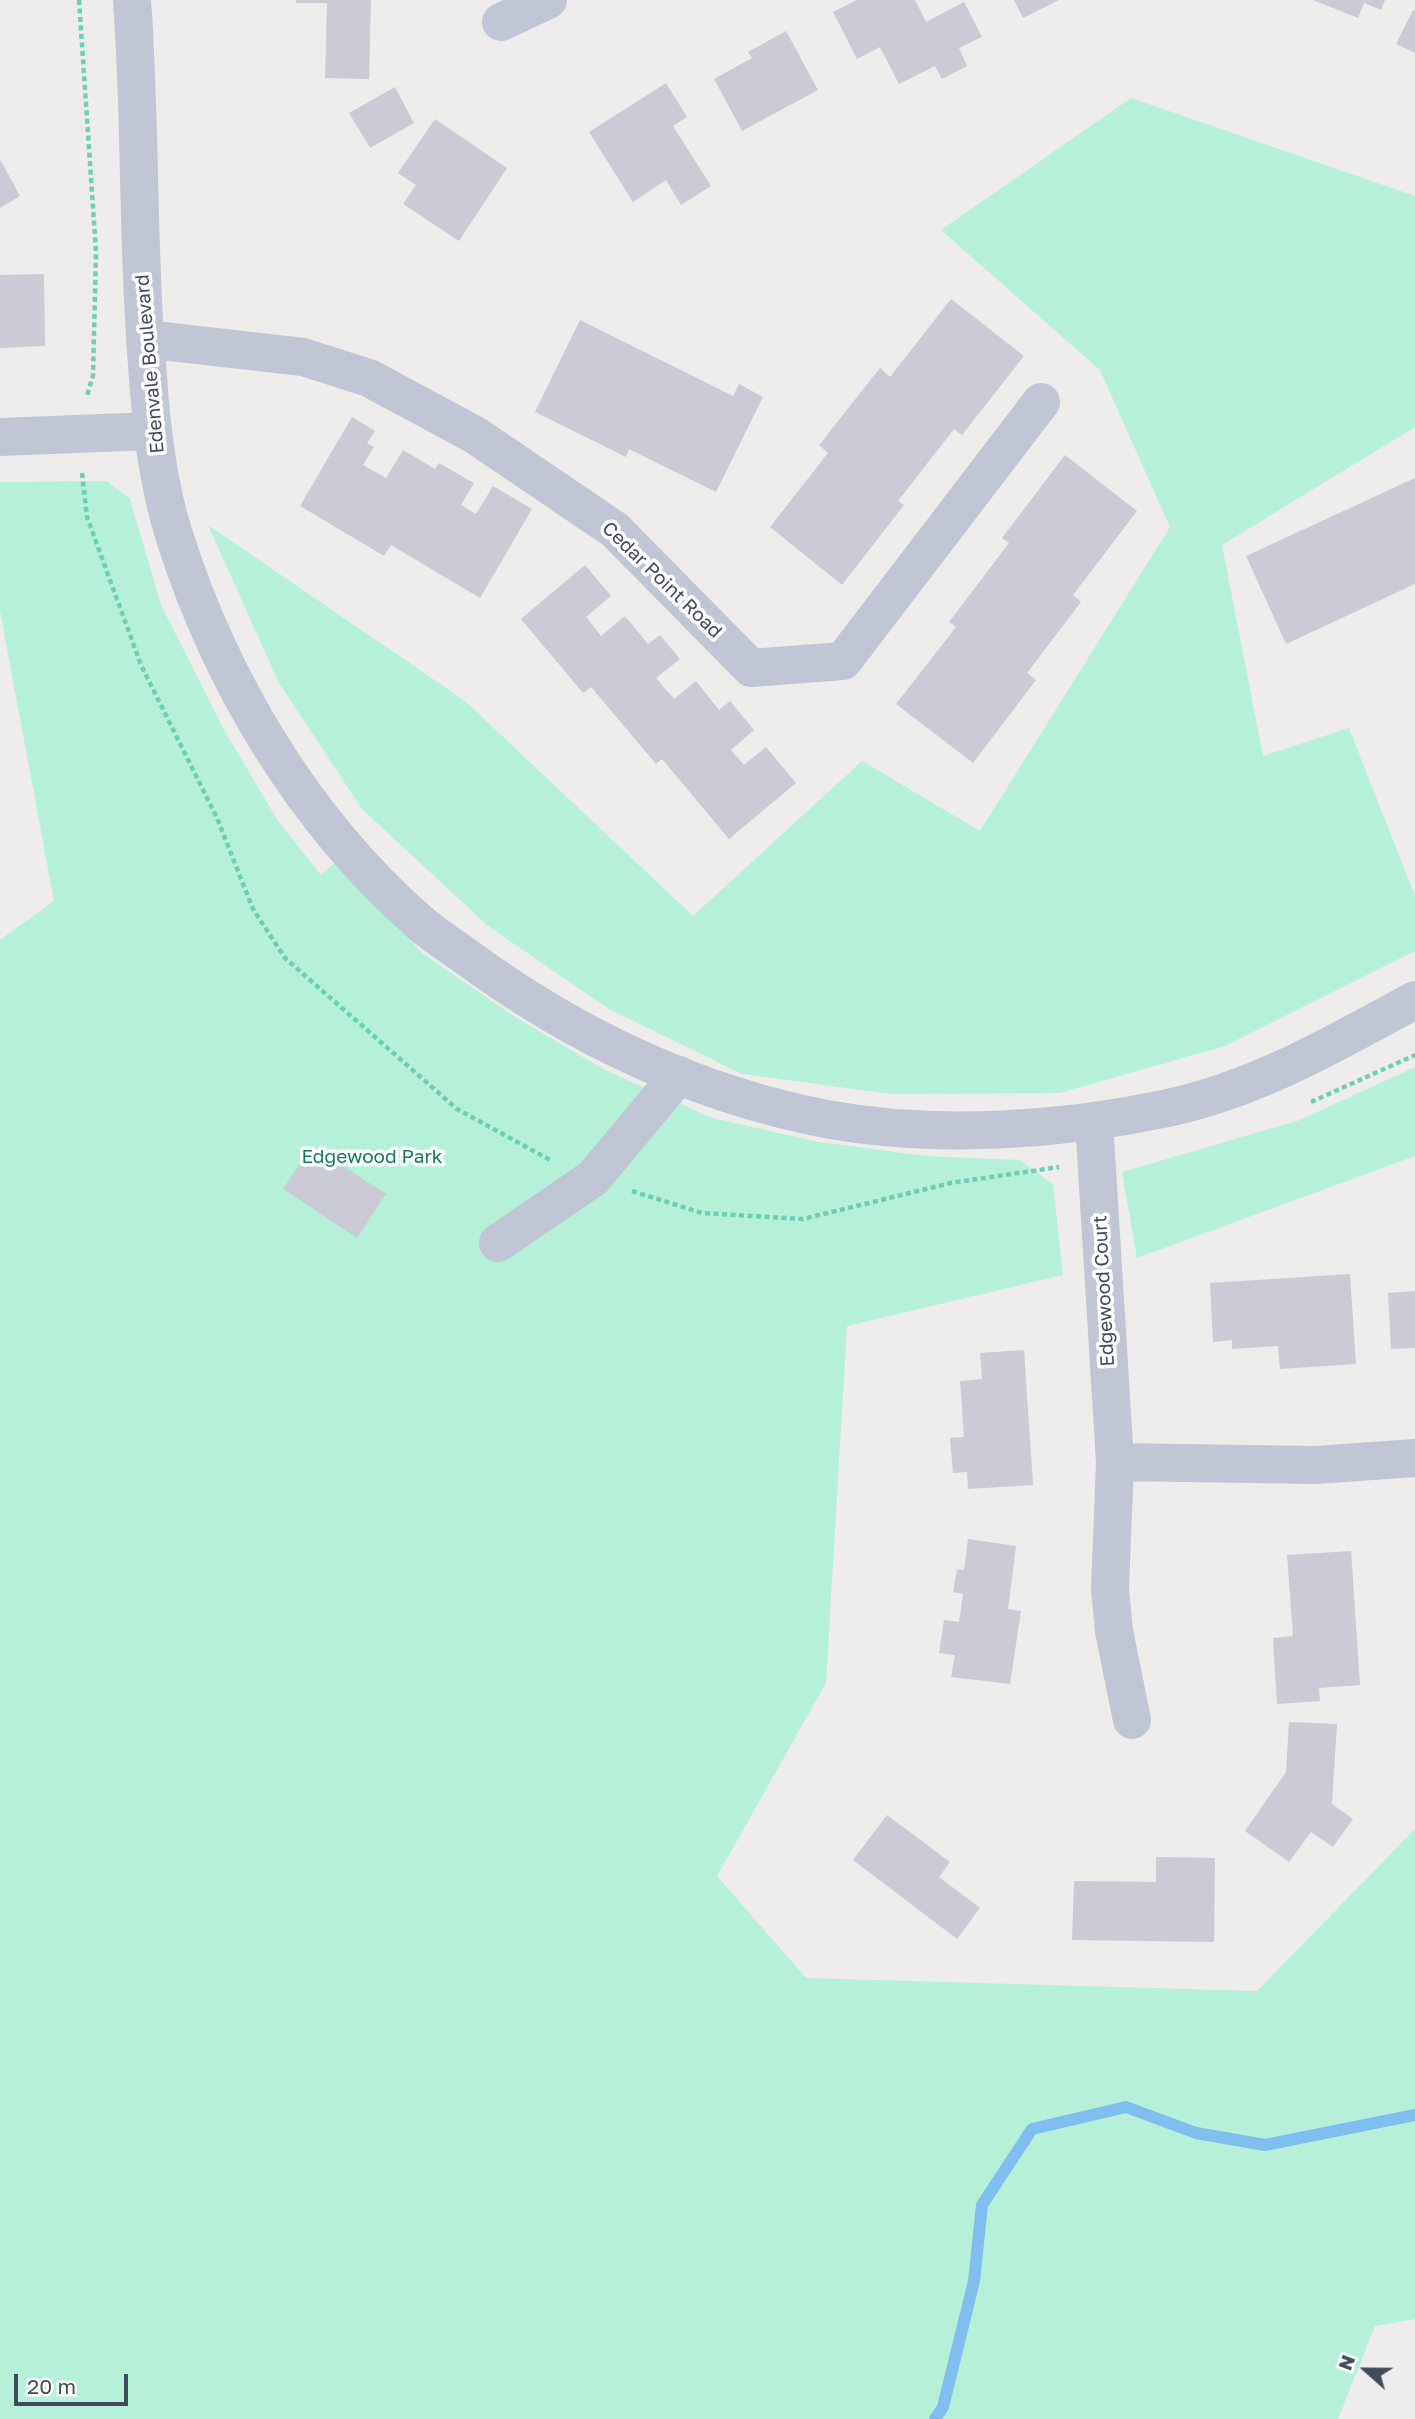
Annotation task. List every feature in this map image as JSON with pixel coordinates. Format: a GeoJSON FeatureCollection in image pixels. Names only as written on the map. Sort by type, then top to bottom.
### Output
{"type":"FeatureCollection","features":[{"type":"Feature","properties":{"kind":"street","name":"Edenvale Boulevard"},"geometry":{"type":"LineString","coordinates":[[132,0],[137,71],[145,339],[152,431],[174,536],[216,644],[270,746],[338,839],[418,921],[512,990],[611,1047],[717,1091],[828,1119],[943,1130],[1059,1126],[1173,1107],[1282,1072],[1415,1000]]}},
{"type":"Feature","properties":{"kind":"street"},"geometry":{"type":"LineString","coordinates":[[501,22],[548,0]]}},
{"type":"Feature","properties":{"kind":"street","name":"Cedar Point Road"},"geometry":{"type":"LineString","coordinates":[[145,339],[303,357],[369,378],[475,435],[615,530],[751,668],[843,661],[1041,402]]}},
{"type":"Feature","properties":{"kind":"street"},"geometry":{"type":"LineString","coordinates":[[0,437],[152,431]]}},
{"type":"Feature","properties":{"kind":"street"},"geometry":{"type":"LineString","coordinates":[[498,1243],[593,1178],[679,1075]]}},
{"type":"Feature","properties":{"kind":"street","name":"Edgewood Court"},"geometry":{"type":"LineString","coordinates":[[1094,1121],[1115,1462],[1110,1589],[1114,1631],[1132,1720]]}},
{"type":"Feature","properties":{"kind":"street"},"geometry":{"type":"LineString","coordinates":[[1115,1462],[1316,1465],[1415,1458]]}},
{"type":"Feature","properties":{"kind":"path"},"geometry":{"type":"LineString","coordinates":[[79,0],[96,252],[93,375],[77,433],[87,517],[141,665],[217,818],[253,909],[285,958],[457,1109],[570,1171],[702,1213],[803,1219],[951,1184],[1097,1162]]}},
{"type":"Feature","properties":{"kind":"path"},"geometry":{"type":"LineString","coordinates":[[1300,1106],[1415,1055]]}},
{"type":"Feature","properties":{"kind":"green space"},"geometry":{"type":"Polygon","coordinates":[[[1131,98],[1415,196],[1415,427],[1222,545],[1263,756],[1349,728],[1415,896],[1415,951],[1225,1046],[1060,1093],[891,1094],[742,1074],[609,1009],[488,926],[362,809],[279,683],[208,525],[465,701],[693,916],[862,761],[980,831],[1170,527],[1100,370],[941,230],[1131,98]]]}},
{"type":"Feature","properties":{"kind":"green space","name":"Edgewood Park"},"geometry":{"type":"Polygon","coordinates":[[[107,481],[130,499],[161,605],[223,728],[278,821],[321,875],[338,860],[422,953],[512,1015],[603,1069],[712,1118],[819,1142],[926,1156],[1019,1160],[1053,1184],[1063,1275],[847,1326],[826,1683],[717,1876],[806,1978],[1257,1991],[1415,1829],[1415,2319],[1375,2326],[1338,2419],[0,2419],[0,940],[54,901],[0,611],[0,482],[107,481]]]}},
{"type":"Feature","properties":{"kind":"green space"},"geometry":{"type":"Polygon","coordinates":[[[1415,1067],[1415,1156],[1137,1258],[1122,1172],[1300,1120],[1415,1067]]]}},
{"type":"Feature","properties":{"kind":"building"},"geometry":{"type":"Polygon","coordinates":[[[296,0],[371,0],[369,79],[325,78],[327,3],[296,3],[296,0]]]}},
{"type":"Feature","properties":{"kind":"building"},"geometry":{"type":"Polygon","coordinates":[[[857,0],[915,0],[926,22],[964,2],[982,37],[959,48],[967,66],[942,79],[935,66],[899,84],[880,47],[857,59],[833,12],[857,0]]]}},
{"type":"Feature","properties":{"kind":"building"},"geometry":{"type":"Polygon","coordinates":[[[1014,0],[1059,0],[1023,18],[1014,0]]]}},
{"type":"Feature","properties":{"kind":"building"},"geometry":{"type":"Polygon","coordinates":[[[1313,0],[1385,0],[1381,10],[1364,3],[1358,18],[1313,0]]]}},
{"type":"Feature","properties":{"kind":"building"},"geometry":{"type":"Polygon","coordinates":[[[1413,10],[1415,11],[1415,53],[1396,44],[1413,10]]]}},
{"type":"Feature","properties":{"kind":"building"},"geometry":{"type":"Polygon","coordinates":[[[786,31],[818,90],[742,131],[714,79],[752,58],[748,52],[786,31]]]}},
{"type":"Feature","properties":{"kind":"building"},"geometry":{"type":"Polygon","coordinates":[[[666,83],[687,117],[673,126],[711,186],[681,205],[666,180],[633,202],[589,132],[666,83]]]}},
{"type":"Feature","properties":{"kind":"building"},"geometry":{"type":"Polygon","coordinates":[[[395,87],[414,123],[370,148],[349,113],[395,87]]]}},
{"type":"Feature","properties":{"kind":"building"},"geometry":{"type":"Polygon","coordinates":[[[435,119],[507,168],[459,241],[403,204],[416,185],[398,173],[435,119]]]}},
{"type":"Feature","properties":{"kind":"building"},"geometry":{"type":"Polygon","coordinates":[[[0,159],[20,196],[0,208],[0,159]]]}},
{"type":"Feature","properties":{"kind":"building"},"geometry":{"type":"Polygon","coordinates":[[[44,274],[45,346],[0,348],[0,275],[44,274]]]}},
{"type":"Feature","properties":{"kind":"building"},"geometry":{"type":"Polygon","coordinates":[[[951,299],[1024,356],[962,435],[954,429],[898,501],[904,505],[842,585],[770,527],[828,453],[819,445],[880,368],[890,377],[951,299]]]}},
{"type":"Feature","properties":{"kind":"building"},"geometry":{"type":"Polygon","coordinates":[[[580,320],[733,396],[739,384],[763,397],[716,492],[629,449],[626,457],[535,412],[580,320]]]}},
{"type":"Feature","properties":{"kind":"building"},"geometry":{"type":"Polygon","coordinates":[[[352,417],[375,431],[367,443],[374,447],[363,465],[386,478],[403,450],[435,469],[439,463],[474,483],[461,505],[476,514],[493,486],[532,509],[480,598],[391,545],[384,556],[300,506],[352,417]]]}},
{"type":"Feature","properties":{"kind":"building"},"geometry":{"type":"Polygon","coordinates":[[[1065,455],[1137,511],[1073,595],[1081,602],[1027,673],[1036,680],[973,763],[896,704],[956,627],[949,622],[1009,543],[1002,538],[1065,455]]]}},
{"type":"Feature","properties":{"kind":"building"},"geometry":{"type":"Polygon","coordinates":[[[1415,478],[1415,584],[1286,644],[1246,556],[1415,478]]]}},
{"type":"Feature","properties":{"kind":"building"},"geometry":{"type":"Polygon","coordinates":[[[585,565],[611,596],[586,617],[601,636],[625,616],[648,644],[660,635],[680,659],[656,678],[674,699],[696,681],[719,710],[730,701],[754,730],[731,750],[744,765],[766,747],[796,783],[729,839],[662,759],[656,764],[591,687],[583,693],[521,619],[585,565]]]}},
{"type":"Feature","properties":{"kind":"building"},"geometry":{"type":"Polygon","coordinates":[[[312,1146],[386,1194],[357,1238],[283,1189],[312,1146]]]}},
{"type":"Feature","properties":{"kind":"building"},"geometry":{"type":"Polygon","coordinates":[[[1350,1274],[1356,1364],[1280,1369],[1278,1346],[1232,1349],[1232,1340],[1213,1342],[1210,1283],[1350,1274]]]}},
{"type":"Feature","properties":{"kind":"building"},"geometry":{"type":"Polygon","coordinates":[[[1415,1291],[1415,1348],[1391,1349],[1388,1293],[1415,1291]]]}},
{"type":"Feature","properties":{"kind":"building"},"geometry":{"type":"Polygon","coordinates":[[[1024,1350],[1033,1485],[968,1489],[967,1472],[953,1473],[950,1438],[964,1437],[960,1381],[982,1379],[980,1353],[1024,1350]]]}},
{"type":"Feature","properties":{"kind":"building"},"geometry":{"type":"Polygon","coordinates":[[[968,1539],[1016,1546],[1008,1609],[1021,1611],[1010,1684],[951,1677],[955,1655],[939,1653],[944,1620],[959,1622],[963,1594],[953,1592],[957,1569],[964,1570],[968,1539]]]}},
{"type":"Feature","properties":{"kind":"building"},"geometry":{"type":"Polygon","coordinates":[[[1351,1551],[1360,1685],[1319,1688],[1320,1701],[1277,1704],[1273,1638],[1293,1636],[1287,1555],[1351,1551]]]}},
{"type":"Feature","properties":{"kind":"building"},"geometry":{"type":"Polygon","coordinates":[[[1289,1722],[1337,1724],[1332,1804],[1353,1819],[1333,1847],[1311,1832],[1289,1862],[1245,1831],[1286,1772],[1289,1722]]]}},
{"type":"Feature","properties":{"kind":"building"},"geometry":{"type":"Polygon","coordinates":[[[887,1815],[950,1862],[939,1877],[980,1908],[957,1939],[853,1860],[887,1815]]]}},
{"type":"Feature","properties":{"kind":"building"},"geometry":{"type":"Polygon","coordinates":[[[1156,1857],[1215,1858],[1214,1942],[1072,1940],[1074,1881],[1156,1882],[1156,1857]]]}},
{"type":"Feature","properties":{"kind":"waterway"},"geometry":{"type":"LineString","coordinates":[[935,2419],[943,2407],[974,2281],[982,2205],[1032,2129],[1126,2107],[1196,2133],[1265,2145],[1415,2115]]}}]}
